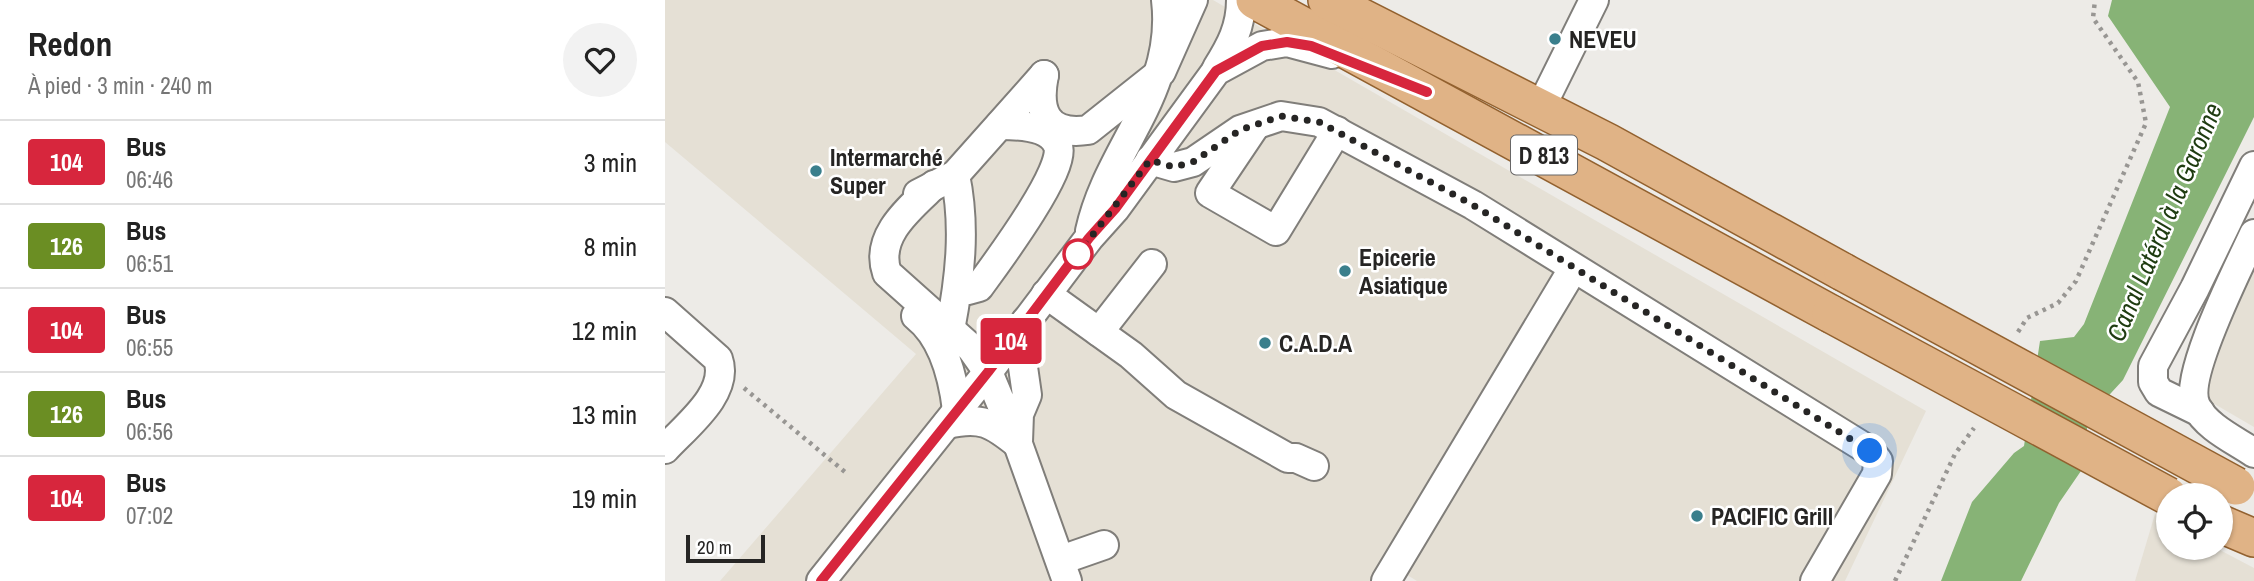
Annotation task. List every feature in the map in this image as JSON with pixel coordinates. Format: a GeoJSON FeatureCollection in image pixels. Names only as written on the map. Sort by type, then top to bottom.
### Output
{"type":"FeatureCollection","features":[{"type":"Feature","properties":{"kind":"main road","name":"D 813"},"geometry":{"type":"LineString","coordinates":[[1255,0],[2156,490]]}},
{"type":"Feature","properties":{"kind":"main road","name":"D 813"},"geometry":{"type":"LineString","coordinates":[[1327,0],[1540,109],[2245,491]]}},
{"type":"Feature","properties":{"kind":"main road"},"geometry":{"type":"LineString","coordinates":[[2233,529],[2254,538]]}},
{"type":"Feature","properties":{"kind":"street"},"geometry":{"type":"LineString","coordinates":[[1104,545],[1064,570],[1018,444],[988,372],[971,348],[887,273],[883,259],[885,244],[900,217],[944,180],[1000,125],[1044,75],[1040,106],[1052,122],[1073,132],[1088,130],[1161,72],[1168,23],[1166,0]]}},
{"type":"Feature","properties":{"kind":"street"},"geometry":{"type":"LineString","coordinates":[[1089,238],[1104,188],[1136,131],[1193,0]]}},
{"type":"Feature","properties":{"kind":"street"},"geometry":{"type":"LineString","coordinates":[[821,581],[988,372],[1089,238],[1162,163],[1232,44],[1241,19],[1241,0]]}},
{"type":"Feature","properties":{"kind":"street"},"geometry":{"type":"LineString","coordinates":[[1311,0],[1377,27]]}},
{"type":"Feature","properties":{"kind":"street"},"geometry":{"type":"LineString","coordinates":[[1540,109],[1594,0]]}},
{"type":"Feature","properties":{"kind":"street"},"geometry":{"type":"LineString","coordinates":[[1216,71],[1262,46],[1287,42],[1311,46],[1427,92]]}},
{"type":"Feature","properties":{"kind":"street"},"geometry":{"type":"LineString","coordinates":[[1162,163],[1193,162],[1240,130],[1281,116],[1299,117],[1337,131],[1473,205],[1870,451],[1878,461],[1877,474],[1815,581]]}},
{"type":"Feature","properties":{"kind":"street"},"geometry":{"type":"LineString","coordinates":[[1258,122],[1210,193],[1276,231],[1337,131]]}},
{"type":"Feature","properties":{"kind":"street"},"geometry":{"type":"LineString","coordinates":[[958,285],[968,290],[979,287],[1059,164],[1059,147],[1049,134],[1017,125],[1000,125]]}},
{"type":"Feature","properties":{"kind":"street"},"geometry":{"type":"LineString","coordinates":[[1162,163],[1213,190]]}},
{"type":"Feature","properties":{"kind":"street"},"geometry":{"type":"LineString","coordinates":[[2254,166],[2195,288],[2153,366],[2153,382],[2159,393],[2203,416],[2254,453]]}},
{"type":"Feature","properties":{"kind":"street"},"geometry":{"type":"LineString","coordinates":[[944,180],[961,205],[958,285],[950,330]]}},
{"type":"Feature","properties":{"kind":"street"},"geometry":{"type":"LineString","coordinates":[[944,180],[887,213],[872,235],[866,264],[879,287],[922,320],[939,346],[952,374],[952,417]]}},
{"type":"Feature","properties":{"kind":"street"},"geometry":{"type":"LineString","coordinates":[[2203,416],[2192,390],[2196,369],[2254,234]]}},
{"type":"Feature","properties":{"kind":"street"},"geometry":{"type":"LineString","coordinates":[[1099,332],[1152,264]]}},
{"type":"Feature","properties":{"kind":"street"},"geometry":{"type":"LineString","coordinates":[[1386,581],[1573,269]]}},
{"type":"Feature","properties":{"kind":"street"},"geometry":{"type":"LineString","coordinates":[[1046,294],[1131,355],[1176,395],[1288,458],[1296,458],[1314,466]]}},
{"type":"Feature","properties":{"kind":"street"},"geometry":{"type":"LineString","coordinates":[[665,312],[718,359],[722,369],[719,386],[712,397],[665,449]]}},
{"type":"Feature","properties":{"kind":"street"},"geometry":{"type":"LineString","coordinates":[[1018,444],[1019,414],[1027,395],[1028,381],[1022,360],[1026,321]]}},
{"type":"Feature","properties":{"kind":"street"},"geometry":{"type":"LineString","coordinates":[[952,417],[970,418],[993,425],[1018,444]]}},
{"type":"Feature","properties":{"kind":"path"},"geometry":{"type":"LineString","coordinates":[[2016,335],[2027,318],[2058,303],[2076,281],[2146,123],[2138,82],[2093,18],[2095,0]]}},
{"type":"Feature","properties":{"kind":"path"},"geometry":{"type":"LineString","coordinates":[[722,369],[845,472]]}},
{"type":"Feature","properties":{"kind":"path"},"geometry":{"type":"LineString","coordinates":[[1895,581],[1955,454],[1974,428]]}},
{"type":"Feature","properties":{"kind":"shaded area"},"geometry":{"type":"Polygon","coordinates":[[[665,0],[1213,0],[1926,411],[1845,581],[1417,581],[1394,567],[1386,581],[720,581],[916,354],[665,142],[665,0]]]}},
{"type":"Feature","properties":{"kind":"shaded area"},"geometry":{"type":"Polygon","coordinates":[[[2254,266],[2254,427],[2199,395],[2254,266]]]}},
{"type":"Feature","properties":{"kind":"shaded area"},"geometry":{"type":"Polygon","coordinates":[[[2155,514],[2156,560],[2233,560],[2233,557],[2254,568],[2254,581],[2135,581],[2155,514]]]}},
{"type":"Feature","properties":{"kind":"water","name":"Canal Latéral à la Garonne"},"geometry":{"type":"Polygon","coordinates":[[[2112,0],[2254,0],[2254,117],[2123,380],[2088,418],[2083,468],[2059,503],[2021,581],[1941,581],[1972,502],[2014,453],[2024,446],[2040,341],[2074,337],[2084,324],[2170,107],[2108,16],[2112,0]]]}},
{"type":"Feature","properties":{"kind":"bus line","name":"104"},"geometry":{"type":"LineString","coordinates":[[821,581],[988,372],[1089,238],[1115,209],[1216,71],[1242,54],[1262,46],[1287,42],[1311,46],[1427,92]]}},
{"type":"Feature","properties":{"kind":"place","name":"NEVEU"},"geometry":{"type":"Point","coordinates":[1555,39]}},
{"type":"Feature","properties":{"kind":"place","name":"Intermarché Super"},"geometry":{"type":"Point","coordinates":[816,171]}},
{"type":"Feature","properties":{"kind":"place","name":"Epicerie Asiatique"},"geometry":{"type":"Point","coordinates":[1345,271]}},
{"type":"Feature","properties":{"kind":"place","name":"C.A.D.A"},"geometry":{"type":"Point","coordinates":[1265,343]}},
{"type":"Feature","properties":{"kind":"place","name":"PACIFIC Grill"},"geometry":{"type":"Point","coordinates":[1697,516]}},
{"type":"Feature","properties":{"kind":"route"},"geometry":{"type":"LineString","coordinates":[[1078,254],[1150,160],[1174,167],[1193,162],[1240,130],[1258,122],[1281,116],[1299,117],[1319,122],[1337,131],[1473,205],[1870,451]]}}]}
